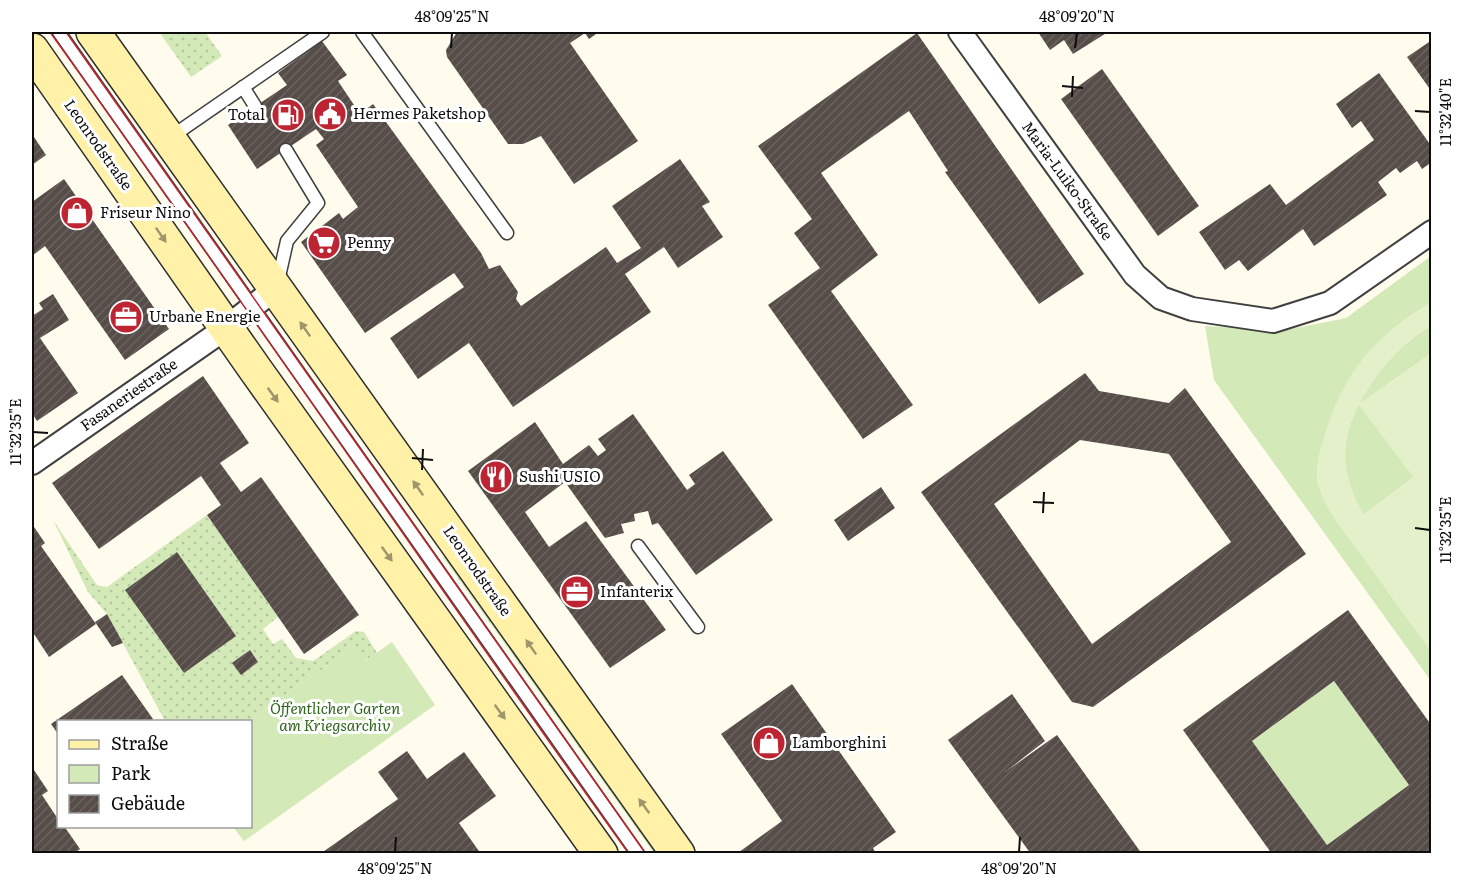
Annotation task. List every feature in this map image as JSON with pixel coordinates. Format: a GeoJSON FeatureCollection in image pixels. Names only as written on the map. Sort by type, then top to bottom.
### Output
{"type":"FeatureCollection","features":[{"type":"Feature","properties":{"kind":"main road","name":"Leonrodstraße"},"geometry":{"type":"LineString","coordinates":[[93,32],[169,138],[265,298],[678,854]]}},
{"type":"Feature","properties":{"kind":"main road","name":"Leonrodstraße"},"geometry":{"type":"LineString","coordinates":[[32,50],[226,328],[601,854]]}},
{"type":"Feature","properties":{"kind":"street","name":"Maria-Luiko-Straße"},"geometry":{"type":"LineString","coordinates":[[960,32],[1135,275],[1161,298],[1192,309],[1273,321],[1330,303],[1431,232]]}},
{"type":"Feature","properties":{"kind":"street"},"geometry":{"type":"LineString","coordinates":[[226,328],[265,298]]}},
{"type":"Feature","properties":{"kind":"street","name":"Fasaneriestraße"},"geometry":{"type":"LineString","coordinates":[[32,463],[226,328]]}},
{"type":"Feature","properties":{"kind":"lane"},"geometry":{"type":"LineString","coordinates":[[59,32],[265,298],[638,854]]}},
{"type":"Feature","properties":{"kind":"lane"},"geometry":{"type":"LineString","coordinates":[[169,138],[322,32]]}},
{"type":"Feature","properties":{"kind":"lane"},"geometry":{"type":"LineString","coordinates":[[362,32],[507,233]]}},
{"type":"Feature","properties":{"kind":"lane"},"geometry":{"type":"LineString","coordinates":[[243,87],[255,106]]}},
{"type":"Feature","properties":{"kind":"lane"},"geometry":{"type":"LineString","coordinates":[[265,298],[287,241],[318,203],[286,150]]}},
{"type":"Feature","properties":{"kind":"lane"},"geometry":{"type":"LineString","coordinates":[[638,546],[698,627]]}},
{"type":"Feature","properties":{"kind":"green space"},"geometry":{"type":"Polygon","coordinates":[[[159,32],[205,32],[222,56],[191,77],[159,32]]]}},
{"type":"Feature","properties":{"kind":"green space"},"geometry":{"type":"Polygon","coordinates":[[[1431,256],[1431,681],[1214,380],[1205,326],[1286,330],[1346,318],[1431,256]]]}},
{"type":"Feature","properties":{"kind":"green space"},"geometry":{"type":"Polygon","coordinates":[[[1431,302],[1431,326],[1390,360],[1360,403],[1431,353],[1431,652],[1332,515],[1323,499],[1317,477],[1324,437],[1332,414],[1351,375],[1377,343],[1431,302]],[[1359,405],[1348,433],[1346,460],[1351,487],[1364,514],[1413,477],[1359,405]]]}},
{"type":"Feature","properties":{"kind":"green space"},"geometry":{"type":"Polygon","coordinates":[[[207,515],[278,617],[263,629],[273,644],[282,639],[296,658],[313,661],[356,631],[364,632],[377,653],[364,661],[352,648],[250,720],[164,720],[107,614],[88,592],[53,520],[97,585],[107,587],[207,515]]]}},
{"type":"Feature","properties":{"kind":"green space"},"geometry":{"type":"Polygon","coordinates":[[[450,552],[665,853],[654,853],[443,557],[450,552]]]}},
{"type":"Feature","properties":{"kind":"green space","name":"Öffentlicher Garten am Kriegsarchiv"},"geometry":{"type":"Polygon","coordinates":[[[392,642],[435,705],[244,841],[234,828],[252,828],[250,720],[352,648],[365,661],[392,642]]]}},
{"type":"Feature","properties":{"kind":"green space"},"geometry":{"type":"Polygon","coordinates":[[[1334,681],[1409,785],[1327,845],[1252,741],[1334,681]]]}},
{"type":"Feature","properties":{"kind":"building"},"geometry":{"type":"Polygon","coordinates":[[[457,32],[599,32],[589,39],[585,33],[570,43],[638,141],[574,184],[541,136],[523,144],[508,144],[447,57],[446,50],[457,32]]]}},
{"type":"Feature","properties":{"kind":"building"},"geometry":{"type":"Polygon","coordinates":[[[1038,32],[1108,32],[1073,54],[1064,40],[1050,50],[1038,32]]]}},
{"type":"Feature","properties":{"kind":"building"},"geometry":{"type":"Polygon","coordinates":[[[917,33],[1084,274],[1039,304],[945,172],[948,171],[909,111],[821,173],[878,255],[831,291],[913,405],[863,439],[768,305],[820,268],[794,233],[812,219],[758,146],[917,33]]]}},
{"type":"Feature","properties":{"kind":"building"},"geometry":{"type":"Polygon","coordinates":[[[1432,40],[1432,92],[1407,57],[1432,40]]]}},
{"type":"Feature","properties":{"kind":"building"},"geometry":{"type":"Polygon","coordinates":[[[322,41],[347,75],[338,81],[360,114],[373,104],[481,253],[489,269],[500,265],[518,292],[516,299],[521,306],[606,247],[617,263],[641,248],[612,206],[680,159],[710,202],[702,206],[723,237],[678,268],[664,247],[625,274],[651,312],[513,407],[469,343],[418,379],[390,338],[464,287],[454,273],[365,333],[301,242],[339,213],[343,219],[358,207],[316,145],[324,139],[316,129],[257,169],[228,125],[287,85],[278,73],[322,41]]]}},
{"type":"Feature","properties":{"kind":"building"},"geometry":{"type":"Polygon","coordinates":[[[1102,69],[1199,206],[1158,236],[1061,99],[1102,69]]]}},
{"type":"Feature","properties":{"kind":"building"},"geometry":{"type":"Polygon","coordinates":[[[1379,73],[1432,147],[1432,162],[1422,169],[1417,161],[1400,173],[1396,168],[1378,182],[1387,195],[1314,246],[1303,229],[1248,271],[1239,260],[1225,270],[1199,232],[1270,184],[1286,205],[1374,140],[1361,121],[1352,128],[1336,104],[1379,73]]]}},
{"type":"Feature","properties":{"kind":"building"},"geometry":{"type":"Polygon","coordinates":[[[32,134],[46,155],[32,165],[32,134]]]}},
{"type":"Feature","properties":{"kind":"building"},"geometry":{"type":"Polygon","coordinates":[[[64,179],[169,329],[125,360],[45,246],[32,256],[32,202],[64,179]]]}},
{"type":"Feature","properties":{"kind":"building"},"geometry":{"type":"Polygon","coordinates":[[[53,294],[69,320],[40,338],[78,393],[37,421],[32,413],[32,316],[43,309],[39,303],[53,294]]]}},
{"type":"Feature","properties":{"kind":"building"},"geometry":{"type":"Polygon","coordinates":[[[1085,373],[1099,391],[1169,403],[1185,388],[1306,554],[1093,707],[1072,702],[921,492],[1085,373]],[[1080,440],[994,504],[1092,644],[1231,542],[1169,454],[1080,440]]]}},
{"type":"Feature","properties":{"kind":"building"},"geometry":{"type":"Polygon","coordinates":[[[203,376],[249,443],[220,463],[241,492],[261,477],[359,615],[304,654],[207,515],[221,505],[201,476],[99,549],[52,483],[203,376]]]}},
{"type":"Feature","properties":{"kind":"building"},"geometry":{"type":"Polygon","coordinates":[[[633,414],[687,490],[695,484],[689,475],[723,451],[773,520],[696,575],[658,523],[652,525],[648,511],[634,514],[635,521],[621,524],[624,533],[605,538],[565,482],[525,512],[549,547],[586,521],[666,630],[610,668],[468,471],[535,422],[563,464],[589,445],[598,456],[606,450],[598,439],[633,414]]]}},
{"type":"Feature","properties":{"kind":"building"},"geometry":{"type":"Polygon","coordinates":[[[881,487],[895,508],[848,541],[834,520],[881,487]]]}},
{"type":"Feature","properties":{"kind":"building"},"geometry":{"type":"Polygon","coordinates":[[[32,524],[45,543],[41,546],[96,624],[49,657],[32,631],[32,524]]]}},
{"type":"Feature","properties":{"kind":"building"},"geometry":{"type":"Polygon","coordinates":[[[177,552],[236,636],[184,673],[125,590],[177,552]]]}},
{"type":"Feature","properties":{"kind":"building"},"geometry":{"type":"Polygon","coordinates":[[[1348,610],[1432,726],[1432,854],[1272,854],[1183,730],[1348,610]],[[1334,681],[1252,741],[1327,845],[1409,785],[1334,681]]]}},
{"type":"Feature","properties":{"kind":"building"},"geometry":{"type":"Polygon","coordinates":[[[107,614],[123,643],[112,647],[95,622],[107,614]]]}},
{"type":"Feature","properties":{"kind":"building"},"geometry":{"type":"Polygon","coordinates":[[[250,650],[258,662],[241,675],[232,663],[250,650]]]}},
{"type":"Feature","properties":{"kind":"building"},"geometry":{"type":"Polygon","coordinates":[[[122,675],[153,719],[57,720],[57,733],[51,724],[122,675]]]}},
{"type":"Feature","properties":{"kind":"building"},"geometry":{"type":"Polygon","coordinates":[[[792,684],[896,832],[873,848],[876,854],[739,852],[782,821],[721,734],[792,684]]]}},
{"type":"Feature","properties":{"kind":"building"},"geometry":{"type":"Polygon","coordinates":[[[1012,694],[1045,741],[1005,772],[1057,735],[1142,854],[1031,854],[948,740],[1012,694]]]}},
{"type":"Feature","properties":{"kind":"building"},"geometry":{"type":"Polygon","coordinates":[[[407,751],[427,779],[464,752],[496,796],[459,823],[481,854],[320,854],[398,799],[378,772],[407,751]]]}},
{"type":"Feature","properties":{"kind":"building"},"geometry":{"type":"Polygon","coordinates":[[[32,767],[48,791],[42,795],[57,818],[57,828],[65,828],[80,849],[74,854],[32,854],[32,767]]]}},
{"type":"Feature","properties":{"kind":"tram line"},"geometry":{"type":"LineString","coordinates":[[50,32],[629,854]]}},
{"type":"Feature","properties":{"kind":"tram line"},"geometry":{"type":"LineString","coordinates":[[66,32],[646,854]]}},
{"type":"Feature","properties":{"kind":"place","name":"Hermes Paketshop"},"geometry":{"type":"Point","coordinates":[330,114]}},
{"type":"Feature","properties":{"kind":"place","name":"Total"},"geometry":{"type":"Point","coordinates":[288,115]}},
{"type":"Feature","properties":{"kind":"place","name":"Friseur Nino"},"geometry":{"type":"Point","coordinates":[77,213]}},
{"type":"Feature","properties":{"kind":"place","name":"Penny"},"geometry":{"type":"Point","coordinates":[324,243]}},
{"type":"Feature","properties":{"kind":"place","name":"Urbane Energie"},"geometry":{"type":"Point","coordinates":[126,317]}},
{"type":"Feature","properties":{"kind":"place","name":"Sushi USIO"},"geometry":{"type":"Point","coordinates":[496,477]}},
{"type":"Feature","properties":{"kind":"place","name":"Infanterix"},"geometry":{"type":"Point","coordinates":[577,592]}},
{"type":"Feature","properties":{"kind":"place","name":"Lamborghini"},"geometry":{"type":"Point","coordinates":[769,743]}}]}
